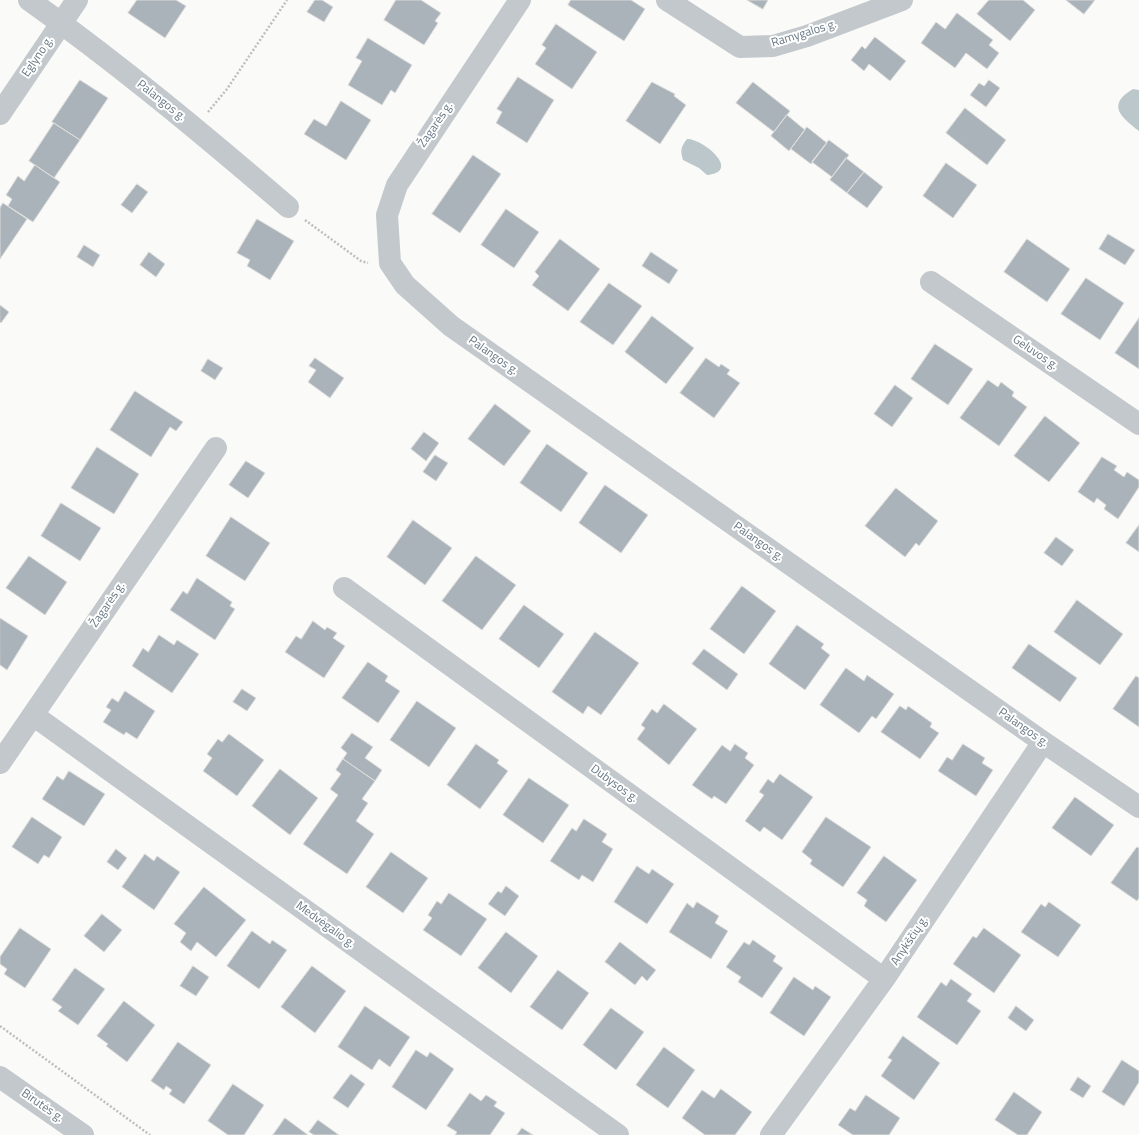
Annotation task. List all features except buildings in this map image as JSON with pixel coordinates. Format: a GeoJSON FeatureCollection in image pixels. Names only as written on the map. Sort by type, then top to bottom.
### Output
{"type":"FeatureCollection","features":[{"type":"Feature","properties":{"kind":"street","name":"Palangos g."},"geometry":{"type":"LineString","coordinates":[[29,0],[62,23],[194,127],[288,207]]}},
{"type":"Feature","properties":{"kind":"street","name":"Eglyno g."},"geometry":{"type":"LineString","coordinates":[[0,114],[77,0]]}},
{"type":"Feature","properties":{"kind":"street","name":"Žagarės g."},"geometry":{"type":"LineString","coordinates":[[390,262],[387,215],[397,185],[520,0]]}},
{"type":"Feature","properties":{"kind":"street","name":"Ramygalos g."},"geometry":{"type":"LineString","coordinates":[[667,0],[740,47],[773,46],[807,36],[902,0]]}},
{"type":"Feature","properties":{"kind":"street","name":"Palangos g."},"geometry":{"type":"LineString","coordinates":[[390,262],[405,285],[451,326],[1043,742],[1139,807]]}},
{"type":"Feature","properties":{"kind":"street","name":"Geluvos g."},"geometry":{"type":"LineString","coordinates":[[931,282],[1139,424]]}},
{"type":"Feature","properties":{"kind":"street","name":"Žagarės g."},"geometry":{"type":"LineString","coordinates":[[0,763],[216,448]]}},
{"type":"Feature","properties":{"kind":"street","name":"Dubysos g."},"geometry":{"type":"LineString","coordinates":[[344,588],[884,979]]}},
{"type":"Feature","properties":{"kind":"street","name":"Medvėgalio g."},"geometry":{"type":"LineString","coordinates":[[33,715],[618,1135]]}},
{"type":"Feature","properties":{"kind":"street","name":"Anykščių g."},"geometry":{"type":"LineString","coordinates":[[771,1135],[884,979],[1043,742]]}},
{"type":"Feature","properties":{"kind":"street","name":"Birutės g."},"geometry":{"type":"LineString","coordinates":[[0,1077],[83,1135]]}},
{"type":"Feature","properties":{"kind":"path"},"geometry":{"type":"LineString","coordinates":[[194,127],[228,89],[287,0]]}},
{"type":"Feature","properties":{"kind":"path"},"geometry":{"type":"LineString","coordinates":[[288,207],[361,261],[374,264],[390,262]]}},
{"type":"Feature","properties":{"kind":"path"},"geometry":{"type":"LineString","coordinates":[[0,1026],[150,1135]]}},
{"type":"Feature","properties":{"kind":"shaded area"},"geometry":{"type":"Polygon","coordinates":[[[1133,89],[1139,90],[1139,131],[1122,116],[1118,106],[1120,100],[1133,89]]]}},
{"type":"Feature","properties":{"kind":"shaded area"},"geometry":{"type":"Polygon","coordinates":[[[687,139],[694,140],[702,144],[716,156],[721,162],[721,168],[717,173],[707,175],[699,168],[683,160],[682,149],[683,144],[687,139]]]}}]}
